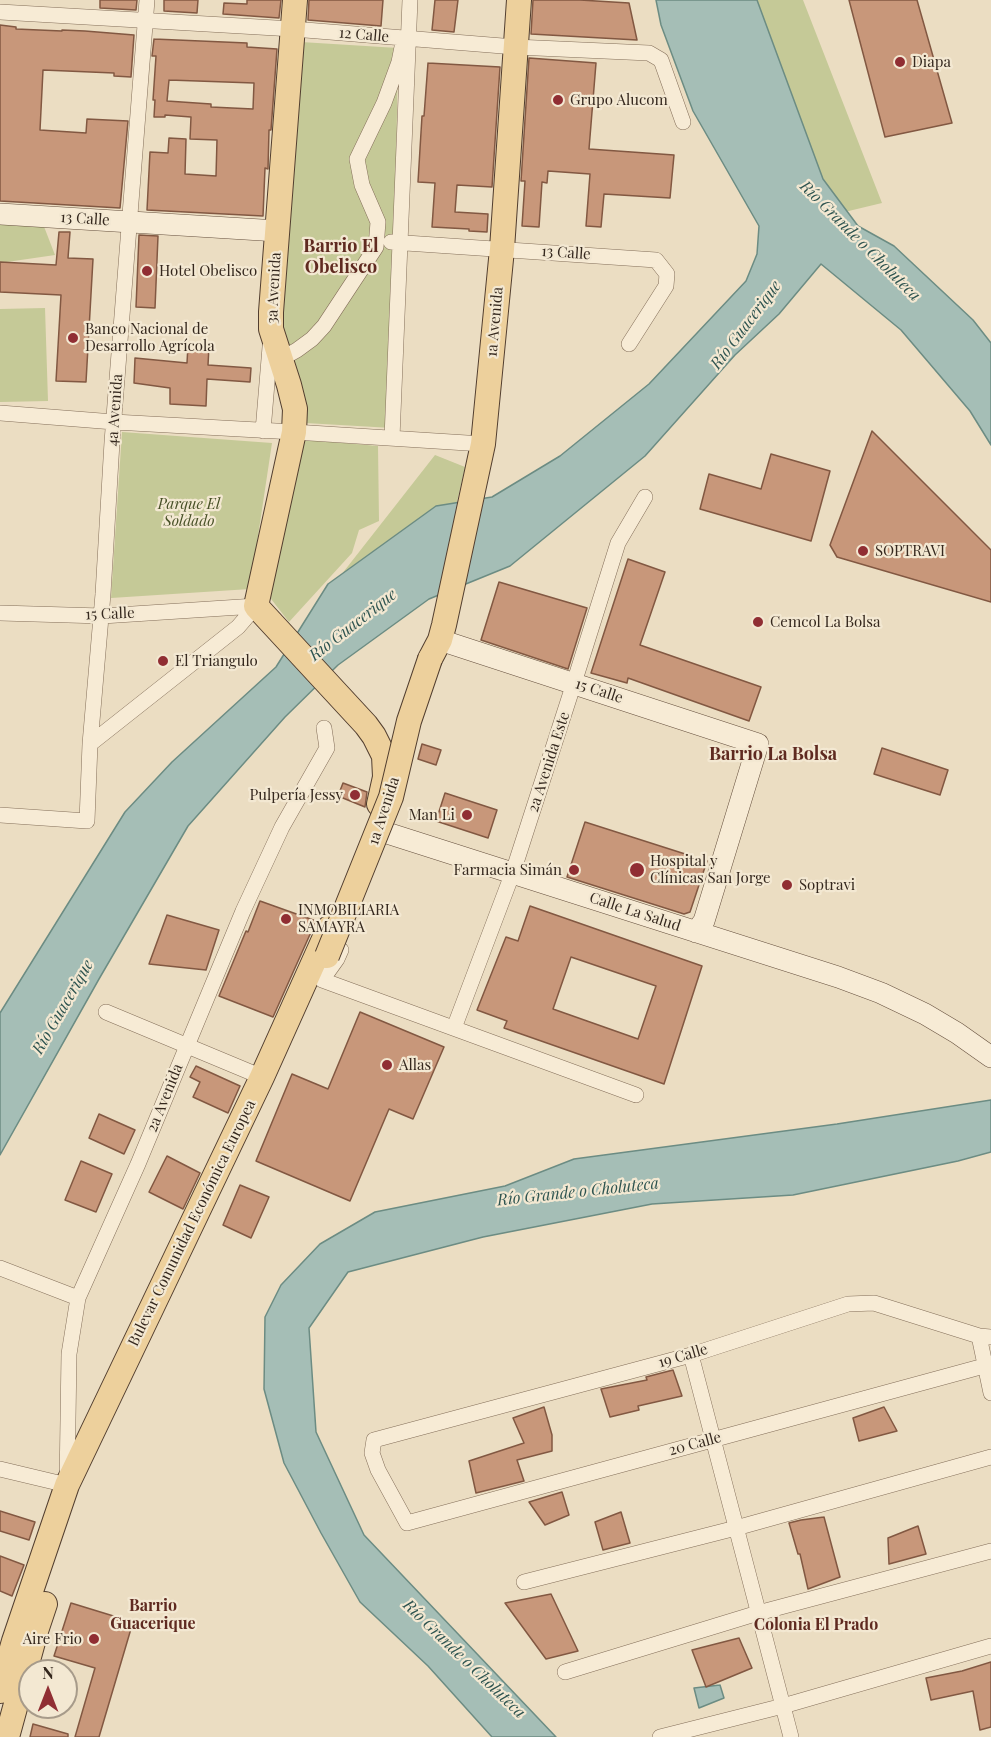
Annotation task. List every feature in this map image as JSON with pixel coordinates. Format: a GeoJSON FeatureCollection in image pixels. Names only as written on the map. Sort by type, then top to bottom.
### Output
{"type":"FeatureCollection","features":[{"type":"Feature","properties":{"kind":"main road","name":"3a Avenida"},"geometry":{"type":"LineString","coordinates":[[263,614],[294,432],[295,409],[275,359],[271,312],[295,0]]}},
{"type":"Feature","properties":{"kind":"main road","name":"1a Avenida"},"geometry":{"type":"LineString","coordinates":[[322,980],[327,956],[391,798],[410,721],[438,641],[482,452],[502,249],[519,0]]}},
{"type":"Feature","properties":{"kind":"main road","name":"13 Calle"},"geometry":{"type":"LineString","coordinates":[[0,214],[278,231]]}},
{"type":"Feature","properties":{"kind":"main road"},"geometry":{"type":"LineString","coordinates":[[263,614],[374,736],[391,776],[391,786],[382,819],[382,826],[387,833]]}},
{"type":"Feature","properties":{"kind":"main road","name":"15 Calle"},"geometry":{"type":"LineString","coordinates":[[438,641],[758,744],[702,929]]}},
{"type":"Feature","properties":{"kind":"main road","name":"Bulevar Comunidad Económica Europea"},"geometry":{"type":"LineString","coordinates":[[0,1691],[7,1639],[67,1485],[262,1077],[342,899],[376,815],[384,777],[384,756]]}},
{"type":"Feature","properties":{"kind":"main road","name":"Calle La Salud"},"geometry":{"type":"LineString","coordinates":[[387,833],[702,929],[838,977],[881,993],[925,1014],[991,1057]]}},
{"type":"Feature","properties":{"kind":"main road","name":"Bulevar Comunidad Económica Europea"},"geometry":{"type":"LineString","coordinates":[[7,1737],[36,1630],[82,1491],[322,980]]}},
{"type":"Feature","properties":{"kind":"street","name":"4a Avenida"},"geometry":{"type":"LineString","coordinates":[[0,815],[87,821],[90,744],[102,616],[114,422],[147,0]]}},
{"type":"Feature","properties":{"kind":"street"},"geometry":{"type":"LineString","coordinates":[[392,438],[401,243],[406,38],[410,0]]}},
{"type":"Feature","properties":{"kind":"street","name":"12 Calle"},"geometry":{"type":"LineString","coordinates":[[0,12],[649,53],[661,60],[683,122]]}},
{"type":"Feature","properties":{"kind":"street"},"geometry":{"type":"LineString","coordinates":[[263,430],[275,359],[312,339],[324,326],[372,255],[377,242],[378,222],[362,185],[357,159],[384,103],[406,38]]}},
{"type":"Feature","properties":{"kind":"street","name":"13 Calle"},"geometry":{"type":"LineString","coordinates":[[377,242],[656,260],[668,274],[666,286],[629,345]]}},
{"type":"Feature","properties":{"kind":"street"},"geometry":{"type":"LineString","coordinates":[[0,413],[392,438],[482,452]]}},
{"type":"Feature","properties":{"kind":"street","name":"2a Avenida Este"},"geometry":{"type":"LineString","coordinates":[[454,1028],[513,872],[618,543],[645,497]]}},
{"type":"Feature","properties":{"kind":"street","name":"15 Calle"},"geometry":{"type":"LineString","coordinates":[[0,613],[102,616],[263,614]]}},
{"type":"Feature","properties":{"kind":"street","name":"3a Avenida"},"geometry":{"type":"LineString","coordinates":[[90,744],[238,627],[263,614]]}},
{"type":"Feature","properties":{"kind":"street","name":"1a Avenida"},"geometry":{"type":"LineString","coordinates":[[387,833],[440,662],[438,641]]}},
{"type":"Feature","properties":{"kind":"street","name":"2a Avenida"},"geometry":{"type":"LineString","coordinates":[[67,1485],[69,1354],[78,1298],[138,1164],[243,911],[282,827],[327,748],[324,728]]}},
{"type":"Feature","properties":{"kind":"street","name":"Bulevar Comunidad Económica Europea"},"geometry":{"type":"LineString","coordinates":[[322,980],[337,958],[387,833]]}},
{"type":"Feature","properties":{"kind":"street"},"geometry":{"type":"LineString","coordinates":[[322,980],[636,1095]]}},
{"type":"Feature","properties":{"kind":"street"},"geometry":{"type":"LineString","coordinates":[[106,1012],[262,1077]]}},
{"type":"Feature","properties":{"kind":"street"},"geometry":{"type":"LineString","coordinates":[[0,1268],[78,1298]]}},
{"type":"Feature","properties":{"kind":"street","name":"19 Calle"},"geometry":{"type":"LineString","coordinates":[[407,1523],[378,1470],[372,1453],[374,1440],[691,1355],[848,1304],[874,1303],[985,1336]]}},
{"type":"Feature","properties":{"kind":"street"},"geometry":{"type":"LineString","coordinates":[[985,1336],[984,1366],[991,1393]]}},
{"type":"Feature","properties":{"kind":"street"},"geometry":{"type":"LineString","coordinates":[[691,1355],[791,1737]]}},
{"type":"Feature","properties":{"kind":"street","name":"20 Calle"},"geometry":{"type":"LineString","coordinates":[[407,1523],[984,1366]]}},
{"type":"Feature","properties":{"kind":"street"},"geometry":{"type":"LineString","coordinates":[[524,1582],[736,1528],[991,1457]]}},
{"type":"Feature","properties":{"kind":"street"},"geometry":{"type":"LineString","coordinates":[[0,1469],[67,1485]]}},
{"type":"Feature","properties":{"kind":"street"},"geometry":{"type":"LineString","coordinates":[[565,1672],[758,1614],[991,1551]]}},
{"type":"Feature","properties":{"kind":"street"},"geometry":{"type":"LineString","coordinates":[[660,1737],[783,1706],[991,1646]]}},
{"type":"Feature","properties":{"kind":"green space"},"geometry":{"type":"Polygon","coordinates":[[[747,0],[803,0],[882,203],[832,215],[747,0]]]}},
{"type":"Feature","properties":{"kind":"green space"},"geometry":{"type":"Polygon","coordinates":[[[301,42],[398,48],[392,428],[288,422],[278,231],[301,42]]]}},
{"type":"Feature","properties":{"kind":"green space"},"geometry":{"type":"Polygon","coordinates":[[[0,220],[43,224],[55,255],[0,263],[0,220]]]}},
{"type":"Feature","properties":{"kind":"green space"},"geometry":{"type":"Polygon","coordinates":[[[45,308],[48,401],[0,402],[0,309],[45,308]]]}},
{"type":"Feature","properties":{"kind":"green space","name":"Parque El Soldado"},"geometry":{"type":"Polygon","coordinates":[[[122,432],[272,443],[250,589],[111,598],[122,432]]]}},
{"type":"Feature","properties":{"kind":"green space"},"geometry":{"type":"Polygon","coordinates":[[[299,439],[378,446],[379,521],[359,530],[352,553],[289,622],[268,595],[299,439]]]}},
{"type":"Feature","properties":{"kind":"green space"},"geometry":{"type":"Polygon","coordinates":[[[435,455],[465,467],[451,528],[329,620],[305,621],[435,455]]]}},
{"type":"Feature","properties":{"kind":"water"},"geometry":{"type":"Polygon","coordinates":[[[656,0],[757,0],[823,179],[858,226],[894,246],[973,320],[991,343],[991,445],[970,411],[901,330],[821,264],[779,314],[735,355],[645,456],[510,566],[429,599],[338,665],[285,717],[188,826],[0,1155],[0,1013],[125,812],[172,762],[276,667],[328,584],[436,506],[492,497],[560,456],[649,384],[746,281],[757,254],[759,226],[693,111],[661,25],[656,0]]]}},
{"type":"Feature","properties":{"kind":"water","name":"Río Grande o Choluteca"},"geometry":{"type":"Polygon","coordinates":[[[991,1100],[991,1152],[958,1161],[793,1195],[652,1204],[483,1237],[348,1272],[309,1328],[316,1432],[364,1535],[556,1737],[492,1737],[428,1666],[360,1602],[284,1463],[264,1389],[265,1317],[281,1285],[320,1244],[375,1212],[505,1186],[574,1159],[837,1124],[991,1100]]]}},
{"type":"Feature","properties":{"kind":"water"},"geometry":{"type":"Polygon","coordinates":[[[720,1685],[724,1698],[699,1708],[694,1688],[720,1685]]]}},
{"type":"Feature","properties":{"kind":"building"},"geometry":{"type":"Polygon","coordinates":[[[100,0],[137,0],[136,10],[100,8],[100,0]]]}},
{"type":"Feature","properties":{"kind":"building"},"geometry":{"type":"Polygon","coordinates":[[[164,0],[198,0],[197,13],[164,11],[164,0]]]}},
{"type":"Feature","properties":{"kind":"building"},"geometry":{"type":"Polygon","coordinates":[[[247,0],[281,0],[279,18],[223,14],[224,3],[247,4],[247,0]]]}},
{"type":"Feature","properties":{"kind":"building"},"geometry":{"type":"Polygon","coordinates":[[[309,0],[383,0],[381,26],[308,20],[309,0]]]}},
{"type":"Feature","properties":{"kind":"building"},"geometry":{"type":"Polygon","coordinates":[[[435,0],[458,0],[454,32],[432,30],[435,0]]]}},
{"type":"Feature","properties":{"kind":"building"},"geometry":{"type":"Polygon","coordinates":[[[533,0],[629,3],[637,40],[531,34],[533,0]]]}},
{"type":"Feature","properties":{"kind":"building","name":"Diapa"},"geometry":{"type":"Polygon","coordinates":[[[849,0],[917,0],[952,123],[885,137],[849,0]]]}},
{"type":"Feature","properties":{"kind":"building"},"geometry":{"type":"Polygon","coordinates":[[[0,25],[16,27],[16,29],[134,35],[131,77],[114,76],[114,73],[43,70],[40,130],[86,133],[87,119],[128,121],[120,208],[0,201],[0,25]]]}},
{"type":"Feature","properties":{"kind":"building"},"geometry":{"type":"Polygon","coordinates":[[[154,39],[247,43],[247,47],[277,49],[271,130],[269,130],[268,169],[265,168],[263,216],[147,210],[150,152],[168,153],[169,138],[186,139],[185,174],[216,176],[217,140],[190,139],[191,117],[165,115],[165,117],[154,117],[156,56],[152,56],[154,39]],[[169,80],[167,101],[211,104],[211,107],[253,109],[254,83],[169,80]]]}},
{"type":"Feature","properties":{"kind":"building"},"geometry":{"type":"Polygon","coordinates":[[[529,58],[596,63],[589,149],[674,155],[670,198],[604,194],[601,227],[586,226],[590,174],[548,171],[547,183],[542,182],[539,227],[522,226],[525,181],[521,181],[529,58]]]}},
{"type":"Feature","properties":{"kind":"building"},"geometry":{"type":"Polygon","coordinates":[[[428,63],[500,67],[492,187],[457,185],[455,212],[488,214],[487,232],[432,227],[435,183],[418,182],[428,63]]]}},
{"type":"Feature","properties":{"kind":"building","name":"Banco Nacional de Desarrollo Agrícola"},"geometry":{"type":"Polygon","coordinates":[[[59,232],[70,232],[68,258],[93,259],[86,382],[56,381],[61,295],[0,292],[0,262],[56,265],[59,232]]]}},
{"type":"Feature","properties":{"kind":"building","name":"Hotel Obelisco"},"geometry":{"type":"Polygon","coordinates":[[[139,235],[158,236],[155,308],[136,307],[139,235]]]}},
{"type":"Feature","properties":{"kind":"building"},"geometry":{"type":"Polygon","coordinates":[[[188,345],[209,346],[208,365],[251,368],[250,382],[207,379],[206,406],[170,404],[170,388],[134,383],[135,358],[187,363],[188,345]]]}},
{"type":"Feature","properties":{"kind":"building"},"geometry":{"type":"Polygon","coordinates":[[[872,431],[991,550],[991,602],[837,557],[830,545],[872,431]]]}},
{"type":"Feature","properties":{"kind":"building"},"geometry":{"type":"Polygon","coordinates":[[[771,454],[830,471],[811,541],[700,509],[709,474],[761,489],[771,454]]]}},
{"type":"Feature","properties":{"kind":"building"},"geometry":{"type":"Polygon","coordinates":[[[628,559],[665,572],[640,645],[761,687],[749,721],[628,678],[627,683],[591,673],[628,559]]]}},
{"type":"Feature","properties":{"kind":"building"},"geometry":{"type":"Polygon","coordinates":[[[499,582],[587,608],[568,669],[481,640],[499,582]]]}},
{"type":"Feature","properties":{"kind":"building"},"geometry":{"type":"Polygon","coordinates":[[[422,744],[441,750],[436,765],[418,759],[422,744]]]}},
{"type":"Feature","properties":{"kind":"building"},"geometry":{"type":"Polygon","coordinates":[[[882,748],[948,770],[940,795],[874,774],[882,748]]]}},
{"type":"Feature","properties":{"kind":"building","name":"Pulpería Jessy"},"geometry":{"type":"Polygon","coordinates":[[[343,783],[367,792],[365,807],[338,796],[343,783]]]}},
{"type":"Feature","properties":{"kind":"building","name":"Man Li"},"geometry":{"type":"Polygon","coordinates":[[[445,793],[497,810],[488,838],[436,821],[445,793]]]}},
{"type":"Feature","properties":{"kind":"building","name":"Hospital y Clínicas San Jorge"},"geometry":{"type":"Polygon","coordinates":[[[585,822],[707,861],[690,912],[684,914],[567,877],[585,822]]]}},
{"type":"Feature","properties":{"kind":"building"},"geometry":{"type":"Polygon","coordinates":[[[260,901],[316,921],[273,1017],[219,996],[260,901]]]}},
{"type":"Feature","properties":{"kind":"building"},"geometry":{"type":"Polygon","coordinates":[[[530,906],[702,966],[664,1084],[504,1028],[507,1021],[477,1010],[506,937],[518,941],[530,906]],[[571,957],[553,1009],[638,1039],[656,986],[571,957]]]}},
{"type":"Feature","properties":{"kind":"building"},"geometry":{"type":"Polygon","coordinates":[[[167,915],[219,930],[206,970],[149,964],[167,915]]]}},
{"type":"Feature","properties":{"kind":"building"},"geometry":{"type":"Polygon","coordinates":[[[360,1012],[444,1047],[413,1119],[389,1109],[350,1201],[256,1161],[292,1074],[328,1089],[360,1012]]]}},
{"type":"Feature","properties":{"kind":"building"},"geometry":{"type":"Polygon","coordinates":[[[196,1066],[240,1086],[228,1113],[193,1097],[200,1082],[190,1077],[196,1066]]]}},
{"type":"Feature","properties":{"kind":"building"},"geometry":{"type":"Polygon","coordinates":[[[99,1114],[135,1130],[124,1154],[89,1138],[99,1114]]]}},
{"type":"Feature","properties":{"kind":"building"},"geometry":{"type":"Polygon","coordinates":[[[167,1156],[200,1173],[183,1209],[149,1192],[167,1156]]]}},
{"type":"Feature","properties":{"kind":"building"},"geometry":{"type":"Polygon","coordinates":[[[81,1161],[112,1174],[96,1212],[65,1200],[81,1161]]]}},
{"type":"Feature","properties":{"kind":"building"},"geometry":{"type":"Polygon","coordinates":[[[240,1185],[269,1197],[251,1238],[223,1225],[240,1185]]]}},
{"type":"Feature","properties":{"kind":"building"},"geometry":{"type":"Polygon","coordinates":[[[673,1370],[682,1396],[638,1406],[639,1410],[610,1417],[601,1389],[647,1380],[646,1377],[673,1370]]]}},
{"type":"Feature","properties":{"kind":"building"},"geometry":{"type":"Polygon","coordinates":[[[544,1407],[552,1435],[552,1451],[517,1460],[524,1481],[476,1493],[469,1461],[524,1443],[513,1418],[544,1407]]]}},
{"type":"Feature","properties":{"kind":"building"},"geometry":{"type":"Polygon","coordinates":[[[884,1407],[897,1431],[859,1441],[853,1418],[884,1407]]]}},
{"type":"Feature","properties":{"kind":"building"},"geometry":{"type":"Polygon","coordinates":[[[562,1492],[569,1515],[545,1525],[529,1502],[562,1492]]]}},
{"type":"Feature","properties":{"kind":"building"},"geometry":{"type":"Polygon","coordinates":[[[0,1511],[35,1522],[29,1540],[0,1531],[0,1511]]]}},
{"type":"Feature","properties":{"kind":"building"},"geometry":{"type":"Polygon","coordinates":[[[621,1512],[630,1543],[603,1550],[595,1522],[621,1512]]]}},
{"type":"Feature","properties":{"kind":"building"},"geometry":{"type":"Polygon","coordinates":[[[824,1517],[840,1577],[808,1589],[800,1554],[798,1554],[789,1523],[824,1517]]]}},
{"type":"Feature","properties":{"kind":"building"},"geometry":{"type":"Polygon","coordinates":[[[918,1526],[926,1554],[889,1564],[888,1538],[918,1526]]]}},
{"type":"Feature","properties":{"kind":"building"},"geometry":{"type":"Polygon","coordinates":[[[0,1556],[24,1565],[12,1596],[0,1591],[0,1556]]]}},
{"type":"Feature","properties":{"kind":"building"},"geometry":{"type":"Polygon","coordinates":[[[551,1594],[578,1651],[546,1659],[505,1603],[551,1594]]]}},
{"type":"Feature","properties":{"kind":"building","name":"Aire Frio"},"geometry":{"type":"Polygon","coordinates":[[[71,1603],[133,1622],[99,1737],[75,1737],[95,1668],[78,1663],[78,1659],[54,1656],[71,1603]]]}},
{"type":"Feature","properties":{"kind":"building"},"geometry":{"type":"Polygon","coordinates":[[[739,1638],[752,1668],[706,1687],[692,1650],[739,1638]]]}},
{"type":"Feature","properties":{"kind":"building"},"geometry":{"type":"Polygon","coordinates":[[[991,1662],[991,1727],[980,1730],[973,1691],[931,1700],[926,1678],[962,1671],[991,1662]]]}},
{"type":"Feature","properties":{"kind":"building"},"geometry":{"type":"Polygon","coordinates":[[[33,1724],[68,1734],[68,1737],[30,1737],[33,1724]]]}},
{"type":"Feature","properties":{"kind":"place","name":"Diapa"},"geometry":{"type":"Point","coordinates":[900,62]}},
{"type":"Feature","properties":{"kind":"place","name":"Grupo Alucom"},"geometry":{"type":"Point","coordinates":[558,100]}},
{"type":"Feature","properties":{"kind":"place","name":"Hotel Obelisco"},"geometry":{"type":"Point","coordinates":[147,271]}},
{"type":"Feature","properties":{"kind":"place","name":"Banco Nacional de Desarrollo Agrícola"},"geometry":{"type":"Point","coordinates":[73,338]}},
{"type":"Feature","properties":{"kind":"place","name":"SOPTRAVI"},"geometry":{"type":"Point","coordinates":[863,551]}},
{"type":"Feature","properties":{"kind":"place","name":"Cemcol La Bolsa"},"geometry":{"type":"Point","coordinates":[758,622]}},
{"type":"Feature","properties":{"kind":"place","name":"El Triangulo"},"geometry":{"type":"Point","coordinates":[163,661]}},
{"type":"Feature","properties":{"kind":"place","name":"Pulpería Jessy"},"geometry":{"type":"Point","coordinates":[355,795]}},
{"type":"Feature","properties":{"kind":"place","name":"Man Li"},"geometry":{"type":"Point","coordinates":[467,815]}},
{"type":"Feature","properties":{"kind":"place","name":"Farmacia Simán"},"geometry":{"type":"Point","coordinates":[574,870]}},
{"type":"Feature","properties":{"kind":"place","name":"Hospital y Clínicas San Jorge"},"geometry":{"type":"Point","coordinates":[637,870]}},
{"type":"Feature","properties":{"kind":"place","name":"Soptravi"},"geometry":{"type":"Point","coordinates":[787,885]}},
{"type":"Feature","properties":{"kind":"place","name":"INMOBILIARIA SAMAYRA"},"geometry":{"type":"Point","coordinates":[286,919]}},
{"type":"Feature","properties":{"kind":"place","name":"Allas"},"geometry":{"type":"Point","coordinates":[387,1065]}},
{"type":"Feature","properties":{"kind":"place","name":"Aire Frio"},"geometry":{"type":"Point","coordinates":[94,1639]}},
{"type":"Feature","properties":{"kind":"district","name":"Barrio El Obelisco"},"geometry":{"type":"Point","coordinates":[341,256]}},
{"type":"Feature","properties":{"kind":"district","name":"Barrio La Bolsa"},"geometry":{"type":"Point","coordinates":[773,754]}},
{"type":"Feature","properties":{"kind":"district","name":"Barrio Guacerique"},"geometry":{"type":"Point","coordinates":[153,1615]}},
{"type":"Feature","properties":{"kind":"district","name":"Colonia El Prado"},"geometry":{"type":"Point","coordinates":[816,1625]}},
{"type":"Feature","properties":{"kind":"water label","name":"Río Guacerique"},"geometry":{"type":"Point","coordinates":[746,325]}},
{"type":"Feature","properties":{"kind":"water label","name":"Río Guacerique"},"geometry":{"type":"Point","coordinates":[353,625]}},
{"type":"Feature","properties":{"kind":"water label","name":"Río Guacerique"},"geometry":{"type":"Point","coordinates":[63,1007]}}]}
